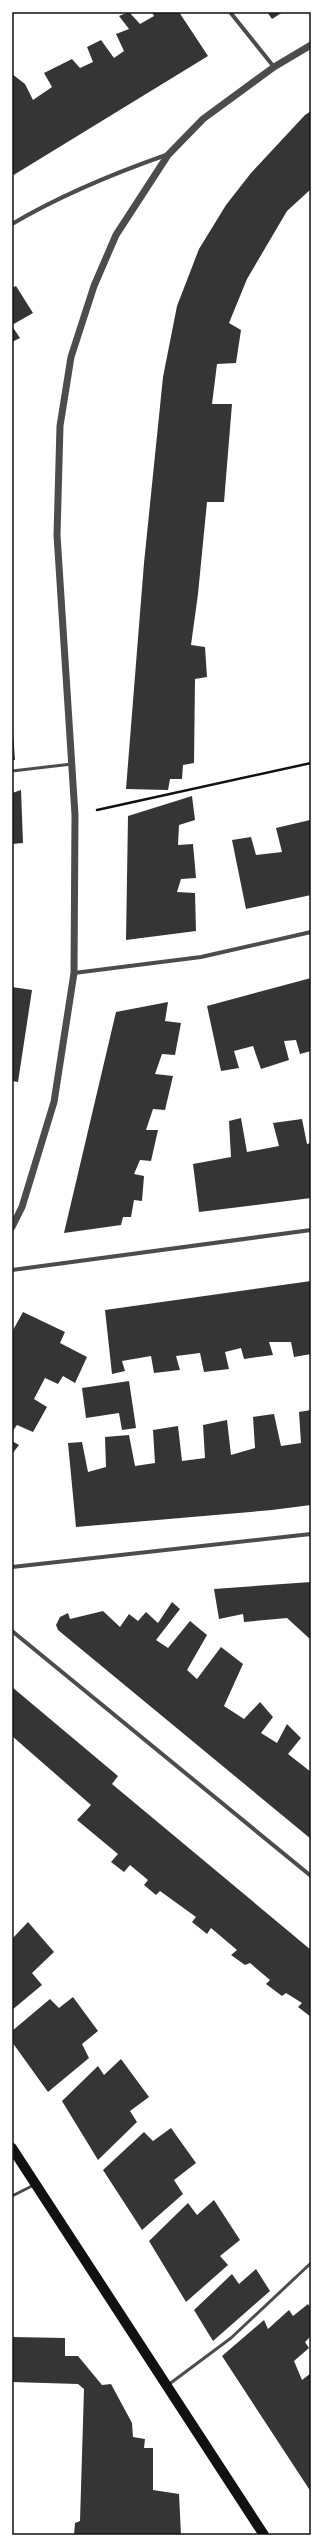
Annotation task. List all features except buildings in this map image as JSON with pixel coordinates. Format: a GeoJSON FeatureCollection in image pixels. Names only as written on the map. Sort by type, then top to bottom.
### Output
{"type":"FeatureCollection","features":[{"type":"Feature","properties":{"kind":"main road"},"geometry":{"type":"LineString","coordinates":[[12,2148],[264,2535]]}},
{"type":"Feature","properties":{"kind":"street"},"geometry":{"type":"LineString","coordinates":[[230,12],[274,67]]}},
{"type":"Feature","properties":{"kind":"street"},"geometry":{"type":"LineString","coordinates":[[12,1227],[22,1207],[54,1102],[74,973],[76,815],[57,535],[60,426],[71,357],[94,286],[116,235],[168,155],[203,118],[274,67],[311,45]]}},
{"type":"Feature","properties":{"kind":"street"},"geometry":{"type":"LineString","coordinates":[[12,224],[63,195],[112,174],[168,155]]}},
{"type":"Feature","properties":{"kind":"street"},"geometry":{"type":"LineString","coordinates":[[74,973],[201,958],[311,932]]}},
{"type":"Feature","properties":{"kind":"street"},"geometry":{"type":"LineString","coordinates":[[12,1270],[311,1230]]}},
{"type":"Feature","properties":{"kind":"street"},"geometry":{"type":"LineString","coordinates":[[12,1567],[311,1534]]}},
{"type":"Feature","properties":{"kind":"street"},"geometry":{"type":"LineString","coordinates":[[12,1631],[311,1876]]}},
{"type":"Feature","properties":{"kind":"lane"},"geometry":{"type":"LineString","coordinates":[[12,771],[72,764]]}},
{"type":"Feature","properties":{"kind":"lane"},"geometry":{"type":"LineString","coordinates":[[12,2196],[36,2184]]}},
{"type":"Feature","properties":{"kind":"lane"},"geometry":{"type":"LineString","coordinates":[[167,2386],[231,2338],[311,2263]]}},
{"type":"Feature","properties":{"kind":"path"},"geometry":{"type":"LineString","coordinates":[[76,815],[311,763]]}}]}
